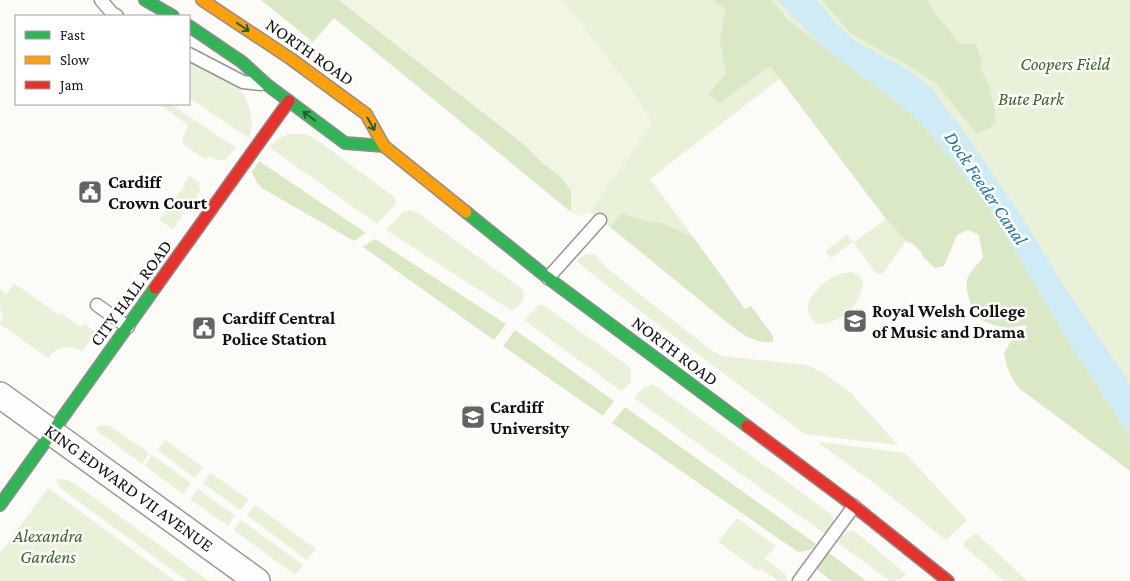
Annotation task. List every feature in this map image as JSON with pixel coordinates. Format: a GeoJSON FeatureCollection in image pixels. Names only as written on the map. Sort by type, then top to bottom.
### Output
{"type":"FeatureCollection","features":[{"type":"Feature","properties":{"kind":"main road"},"geometry":{"type":"LineString","coordinates":[[146,0],[171,15]]}},
{"type":"Feature","properties":{"kind":"main road","name":"NORTH ROAD"},"geometry":{"type":"LineString","coordinates":[[202,0],[291,59],[366,114],[384,146],[548,278],[854,506],[948,581]]}},
{"type":"Feature","properties":{"kind":"main road"},"geometry":{"type":"LineString","coordinates":[[190,27],[242,62],[266,84],[345,143],[384,146]]}},
{"type":"Feature","properties":{"kind":"main road","name":"CITY HALL ROAD"},"geometry":{"type":"LineString","coordinates":[[0,505],[289,101]]}},
{"type":"Feature","properties":{"kind":"street","name":"KING EDWARD VII AVENUE"},"geometry":{"type":"LineString","coordinates":[[0,395],[257,581]]}},
{"type":"Feature","properties":{"kind":"lane"},"geometry":{"type":"LineString","coordinates":[[101,0],[115,15]]}},
{"type":"Feature","properties":{"kind":"lane"},"geometry":{"type":"LineString","coordinates":[[190,55],[243,82],[266,84]]}},
{"type":"Feature","properties":{"kind":"lane"},"geometry":{"type":"LineString","coordinates":[[548,278],[600,220]]}},
{"type":"Feature","properties":{"kind":"lane"},"geometry":{"type":"LineString","coordinates":[[578,245],[592,246]]}},
{"type":"Feature","properties":{"kind":"lane"},"geometry":{"type":"LineString","coordinates":[[97,305],[128,327]]}},
{"type":"Feature","properties":{"kind":"lane"},"geometry":{"type":"LineString","coordinates":[[799,581],[854,506]]}},
{"type":"Feature","properties":{"kind":"green space"},"geometry":{"type":"Polygon","coordinates":[[[261,0],[339,0],[526,146],[561,177],[572,191],[571,212],[334,18],[313,42],[261,0]]]}},
{"type":"Feature","properties":{"kind":"green space"},"geometry":{"type":"Polygon","coordinates":[[[339,0],[562,0],[630,89],[652,124],[590,212],[577,216],[571,212],[571,191],[561,177],[526,146],[339,0]]]}},
{"type":"Feature","properties":{"kind":"green space","name":"Bute Park"},"geometry":{"type":"Polygon","coordinates":[[[562,0],[1130,0],[1130,436],[995,216],[957,165],[931,134],[908,111],[822,46],[650,179],[694,238],[663,223],[646,221],[621,213],[610,227],[590,212],[652,123],[630,88],[562,0]]]}},
{"type":"Feature","properties":{"kind":"green space"},"geometry":{"type":"Polygon","coordinates":[[[713,0],[771,0],[788,20],[908,111],[931,134],[995,216],[1069,342],[1130,436],[1130,471],[1020,389],[1014,381],[1004,353],[1010,343],[1028,326],[1008,328],[995,325],[982,320],[975,312],[969,300],[967,282],[971,272],[983,258],[979,235],[968,230],[957,235],[944,266],[935,268],[886,219],[770,66],[720,103],[709,94],[726,73],[720,42],[725,9],[713,0]]]}},
{"type":"Feature","properties":{"kind":"green space"},"geometry":{"type":"Polygon","coordinates":[[[822,0],[928,0],[934,12],[961,45],[968,43],[976,45],[982,62],[980,70],[987,81],[991,94],[996,123],[988,129],[976,133],[936,83],[901,61],[851,34],[822,0]]]}},
{"type":"Feature","properties":{"kind":"green space"},"geometry":{"type":"Polygon","coordinates":[[[190,63],[227,78],[241,91],[247,100],[250,111],[252,128],[249,138],[190,99],[190,63]]]}},
{"type":"Feature","properties":{"kind":"green space"},"geometry":{"type":"Polygon","coordinates":[[[160,105],[172,105],[236,148],[225,160],[217,160],[208,156],[206,160],[183,144],[183,137],[188,125],[160,105]]]}},
{"type":"Feature","properties":{"kind":"green space"},"geometry":{"type":"Polygon","coordinates":[[[290,134],[303,134],[313,137],[394,197],[396,204],[377,224],[269,147],[279,138],[290,134]]]}},
{"type":"Feature","properties":{"kind":"green space"},"geometry":{"type":"Polygon","coordinates":[[[259,161],[366,233],[354,241],[263,189],[257,183],[252,172],[259,161]]]}},
{"type":"Feature","properties":{"kind":"green space"},"geometry":{"type":"Polygon","coordinates":[[[190,176],[200,183],[198,187],[201,190],[188,209],[175,198],[185,186],[183,184],[190,176]]]}},
{"type":"Feature","properties":{"kind":"green space"},"geometry":{"type":"Polygon","coordinates":[[[172,203],[184,213],[173,229],[159,220],[172,203]]]}},
{"type":"Feature","properties":{"kind":"green space"},"geometry":{"type":"Polygon","coordinates":[[[411,210],[521,288],[524,299],[521,304],[512,311],[386,230],[403,212],[411,210]]]}},
{"type":"Feature","properties":{"kind":"green space"},"geometry":{"type":"Polygon","coordinates":[[[621,213],[646,221],[663,223],[694,238],[745,309],[751,306],[773,336],[773,342],[747,337],[738,331],[610,227],[621,213]]]}},
{"type":"Feature","properties":{"kind":"green space"},"geometry":{"type":"Polygon","coordinates":[[[886,219],[906,241],[883,273],[878,274],[875,272],[853,242],[831,258],[825,251],[847,235],[854,242],[886,219]]]}},
{"type":"Feature","properties":{"kind":"green space"},"geometry":{"type":"Polygon","coordinates":[[[375,239],[506,324],[494,340],[363,247],[375,239]]]}},
{"type":"Feature","properties":{"kind":"green space"},"geometry":{"type":"Polygon","coordinates":[[[585,254],[594,254],[609,270],[711,350],[722,356],[807,365],[822,372],[851,393],[898,445],[805,434],[633,306],[576,261],[585,254]]]}},
{"type":"Feature","properties":{"kind":"green space"},"geometry":{"type":"Polygon","coordinates":[[[852,272],[860,277],[863,282],[854,306],[833,321],[816,324],[808,311],[809,301],[812,296],[820,287],[836,276],[852,272]]]}},
{"type":"Feature","properties":{"kind":"green space"},"geometry":{"type":"Polygon","coordinates":[[[14,283],[59,315],[61,313],[81,327],[84,324],[96,332],[82,352],[68,347],[55,351],[48,358],[0,324],[3,316],[0,308],[0,289],[7,294],[14,283]]]}},
{"type":"Feature","properties":{"kind":"green space"},"geometry":{"type":"Polygon","coordinates":[[[539,305],[549,309],[631,368],[631,382],[621,391],[524,320],[539,305]]]}},
{"type":"Feature","properties":{"kind":"green space"},"geometry":{"type":"Polygon","coordinates":[[[515,330],[614,401],[603,416],[503,346],[515,330]]]}},
{"type":"Feature","properties":{"kind":"green space"},"geometry":{"type":"Polygon","coordinates":[[[653,384],[831,514],[835,522],[825,534],[634,398],[642,389],[653,384]]]}},
{"type":"Feature","properties":{"kind":"green space"},"geometry":{"type":"Polygon","coordinates":[[[625,407],[816,544],[813,548],[798,552],[612,423],[625,407]]]}},
{"type":"Feature","properties":{"kind":"green space"},"geometry":{"type":"Polygon","coordinates":[[[110,426],[149,453],[142,464],[97,431],[96,427],[110,426]]]}},
{"type":"Feature","properties":{"kind":"green space"},"geometry":{"type":"Polygon","coordinates":[[[165,440],[203,467],[195,478],[157,450],[165,440]]]}},
{"type":"Feature","properties":{"kind":"green space"},"geometry":{"type":"Polygon","coordinates":[[[819,443],[905,453],[967,520],[946,540],[819,443]]]}},
{"type":"Feature","properties":{"kind":"green space"},"geometry":{"type":"Polygon","coordinates":[[[152,455],[191,483],[183,494],[145,466],[152,455]]]}},
{"type":"Feature","properties":{"kind":"green space"},"geometry":{"type":"Polygon","coordinates":[[[211,473],[249,500],[240,510],[203,483],[211,473]]]}},
{"type":"Feature","properties":{"kind":"green space"},"geometry":{"type":"Polygon","coordinates":[[[56,478],[70,481],[82,489],[209,581],[187,581],[63,490],[56,478]]]}},
{"type":"Feature","properties":{"kind":"green space","name":"Alexandra Gardens"},"geometry":{"type":"Polygon","coordinates":[[[48,488],[175,581],[0,581],[0,553],[48,488]]]}},
{"type":"Feature","properties":{"kind":"green space"},"geometry":{"type":"Polygon","coordinates":[[[198,489],[235,516],[228,526],[190,499],[198,489]]]}},
{"type":"Feature","properties":{"kind":"green space"},"geometry":{"type":"Polygon","coordinates":[[[255,505],[316,549],[307,560],[247,515],[255,505]]]}},
{"type":"Feature","properties":{"kind":"green space"},"geometry":{"type":"Polygon","coordinates":[[[737,518],[776,546],[765,558],[786,575],[787,581],[778,581],[760,568],[758,571],[718,542],[737,518]]]}},
{"type":"Feature","properties":{"kind":"green space"},"geometry":{"type":"Polygon","coordinates":[[[241,520],[303,565],[295,575],[234,530],[241,520]]]}},
{"type":"Feature","properties":{"kind":"green space"},"geometry":{"type":"Polygon","coordinates":[[[851,530],[906,574],[899,579],[890,581],[837,542],[840,537],[851,530]]]}},
{"type":"Feature","properties":{"kind":"green space"},"geometry":{"type":"Polygon","coordinates":[[[976,533],[1027,581],[1004,581],[964,546],[963,543],[976,533]]]}},
{"type":"Feature","properties":{"kind":"green space"},"geometry":{"type":"Polygon","coordinates":[[[828,552],[866,581],[832,581],[816,569],[828,552]]]}},
{"type":"Feature","properties":{"kind":"water","name":"Dock Feeder Canal"},"geometry":{"type":"Polygon","coordinates":[[[777,0],[817,0],[836,24],[854,41],[906,69],[930,87],[967,136],[1024,220],[1064,286],[1130,383],[1130,436],[1069,342],[995,216],[931,134],[908,111],[822,46],[777,0]]]}},
{"type":"Feature","properties":{"kind":"traffic: fast"},"geometry":{"type":"LineString","coordinates":[[145,0],[171,15]]}},
{"type":"Feature","properties":{"kind":"traffic: fast"},"geometry":{"type":"LineString","coordinates":[[190,27],[242,62],[266,84],[345,143],[384,146]]}},
{"type":"Feature","properties":{"kind":"traffic: fast"},"geometry":{"type":"LineString","coordinates":[[466,212],[548,278],[747,426]]}},
{"type":"Feature","properties":{"kind":"traffic: fast"},"geometry":{"type":"LineString","coordinates":[[0,505],[155,288]]}},
{"type":"Feature","properties":{"kind":"traffic: slow"},"geometry":{"type":"LineString","coordinates":[[202,0],[291,59],[366,114],[384,146],[466,212]]}},
{"type":"Feature","properties":{"kind":"traffic: jam"},"geometry":{"type":"LineString","coordinates":[[155,288],[289,101]]}},
{"type":"Feature","properties":{"kind":"traffic: jam"},"geometry":{"type":"LineString","coordinates":[[747,426],[854,506],[948,581]]}},
{"type":"Feature","properties":{"kind":"place","name":"Cardiff Crown Court"},"geometry":{"type":"Point","coordinates":[90,192]}},
{"type":"Feature","properties":{"kind":"place","name":"Royal Welsh College of Music and Drama"},"geometry":{"type":"Point","coordinates":[855,321]}},
{"type":"Feature","properties":{"kind":"place","name":"Cardiff Central Police Station"},"geometry":{"type":"Point","coordinates":[204,328]}},
{"type":"Feature","properties":{"kind":"place","name":"Cardiff University"},"geometry":{"type":"Point","coordinates":[473,417]}},
{"type":"Feature","properties":{"kind":"park label","name":"Coopers Field"},"geometry":{"type":"Point","coordinates":[1065,64]}}]}
